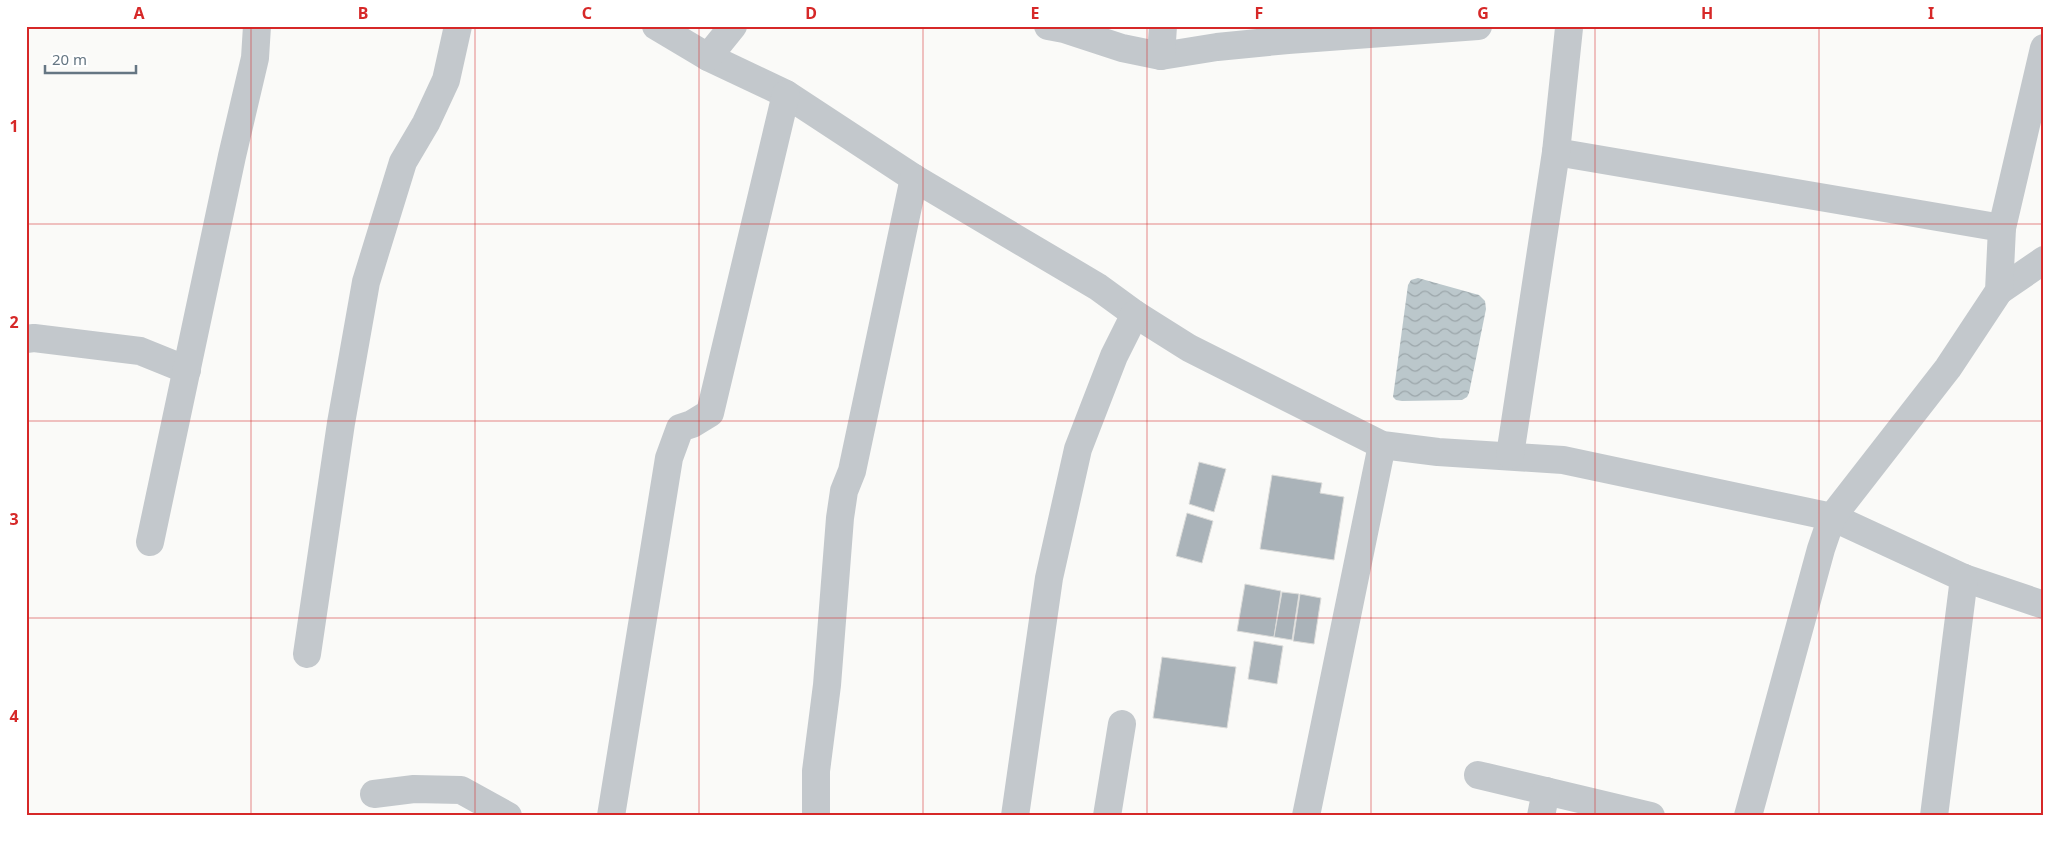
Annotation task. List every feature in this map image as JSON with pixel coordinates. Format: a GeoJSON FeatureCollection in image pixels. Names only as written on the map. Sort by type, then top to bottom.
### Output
{"type":"FeatureCollection","features":[{"type":"Feature","properties":{"kind":"street"},"geometry":{"type":"LineString","coordinates":[[150,542],[232,156],[255,58],[258,26]]}},
{"type":"Feature","properties":{"kind":"street"},"geometry":{"type":"LineString","coordinates":[[307,654],[341,423],[366,282],[403,162],[426,124],[446,80],[458,26]]}},
{"type":"Feature","properties":{"kind":"street"},"geometry":{"type":"LineString","coordinates":[[656,26],[708,57],[786,94],[914,178],[1098,287],[1135,314],[1189,348],[1382,445],[1438,452],[1510,455],[1563,460],[1832,517],[1964,578],[2044,605]]}},
{"type":"Feature","properties":{"kind":"street"},"geometry":{"type":"LineString","coordinates":[[708,57],[733,26]]}},
{"type":"Feature","properties":{"kind":"street"},"geometry":{"type":"LineString","coordinates":[[1048,26],[1064,29],[1122,48],[1161,56],[1217,47],[1288,40],[1478,26]]}},
{"type":"Feature","properties":{"kind":"street"},"geometry":{"type":"LineString","coordinates":[[1161,56],[1163,26]]}},
{"type":"Feature","properties":{"kind":"street"},"geometry":{"type":"LineString","coordinates":[[1510,455],[1556,152],[1565,27]]}},
{"type":"Feature","properties":{"kind":"street"},"geometry":{"type":"LineString","coordinates":[[2000,291],[2002,228],[2044,48]]}},
{"type":"Feature","properties":{"kind":"street"},"geometry":{"type":"LineString","coordinates":[[610,816],[670,458],[680,428],[692,424],[710,413],[786,94]]}},
{"type":"Feature","properties":{"kind":"street"},"geometry":{"type":"LineString","coordinates":[[1556,152],[2002,228]]}},
{"type":"Feature","properties":{"kind":"street"},"geometry":{"type":"LineString","coordinates":[[816,816],[816,771],[827,685],[841,509],[844,491],[852,471],[914,178]]}},
{"type":"Feature","properties":{"kind":"street"},"geometry":{"type":"LineString","coordinates":[[1748,816],[1821,550],[1832,517],[1948,368],[2000,291],[2044,260]]}},
{"type":"Feature","properties":{"kind":"street"},"geometry":{"type":"LineString","coordinates":[[1015,816],[1049,578],[1078,449],[1114,356],[1135,314]]}},
{"type":"Feature","properties":{"kind":"street"},"geometry":{"type":"LineString","coordinates":[[26,339],[34,338],[140,351],[187,370]]}},
{"type":"Feature","properties":{"kind":"street"},"geometry":{"type":"LineString","coordinates":[[1306,816],[1382,445]]}},
{"type":"Feature","properties":{"kind":"street"},"geometry":{"type":"LineString","coordinates":[[1934,816],[1964,578]]}},
{"type":"Feature","properties":{"kind":"street"},"geometry":{"type":"LineString","coordinates":[[1107,816],[1122,724]]}},
{"type":"Feature","properties":{"kind":"street"},"geometry":{"type":"LineString","coordinates":[[1478,775],[1544,804],[1651,816]]}},
{"type":"Feature","properties":{"kind":"street"},"geometry":{"type":"LineString","coordinates":[[374,794],[414,789],[462,790],[508,816]]}},
{"type":"Feature","properties":{"kind":"water"},"geometry":{"type":"Polygon","coordinates":[[[1418,278],[1479,295],[1485,301],[1486,309],[1469,393],[1462,400],[1402,401],[1396,400],[1393,397],[1408,285],[1411,280],[1418,278]]]}},
{"type":"Feature","properties":{"kind":"building"},"geometry":{"type":"Polygon","coordinates":[[[1199,462],[1226,469],[1214,512],[1189,504],[1199,462]]]}},
{"type":"Feature","properties":{"kind":"building"},"geometry":{"type":"Polygon","coordinates":[[[1272,475],[1322,483],[1320,493],[1344,497],[1334,560],[1260,549],[1272,475]]]}},
{"type":"Feature","properties":{"kind":"building"},"geometry":{"type":"Polygon","coordinates":[[[1187,513],[1213,521],[1202,563],[1176,556],[1187,513]]]}},
{"type":"Feature","properties":{"kind":"building"},"geometry":{"type":"Polygon","coordinates":[[[1245,584],[1281,591],[1274,637],[1237,631],[1245,584]]]}},
{"type":"Feature","properties":{"kind":"building"},"geometry":{"type":"Polygon","coordinates":[[[1282,592],[1299,594],[1292,640],[1274,637],[1282,592]]]}},
{"type":"Feature","properties":{"kind":"building"},"geometry":{"type":"Polygon","coordinates":[[[1300,594],[1321,598],[1314,644],[1293,641],[1300,594]]]}},
{"type":"Feature","properties":{"kind":"building"},"geometry":{"type":"Polygon","coordinates":[[[1254,641],[1283,646],[1277,684],[1248,679],[1254,641]]]}},
{"type":"Feature","properties":{"kind":"building"},"geometry":{"type":"Polygon","coordinates":[[[1162,657],[1236,667],[1227,728],[1153,718],[1162,657]]]}}]}
